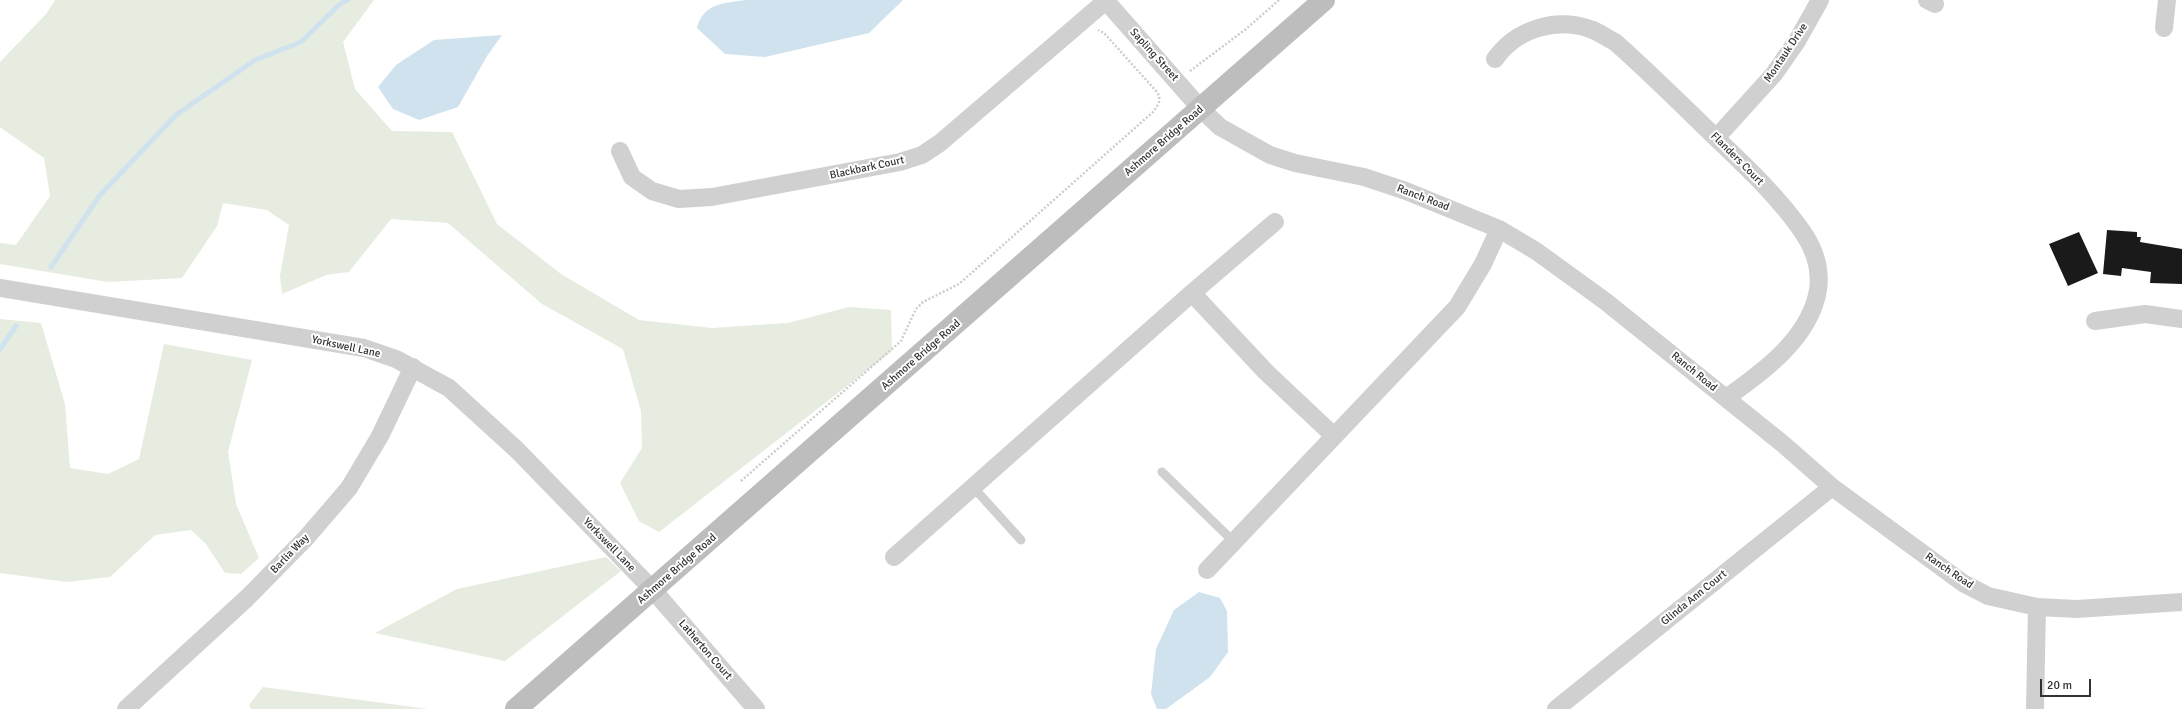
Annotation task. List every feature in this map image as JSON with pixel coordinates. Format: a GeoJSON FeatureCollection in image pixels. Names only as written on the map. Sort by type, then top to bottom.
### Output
{"type":"FeatureCollection","features":[{"type":"Feature","properties":{"kind":"main road","name":"Ashmore Bridge Road"},"geometry":{"type":"LineString","coordinates":[[516,709],[1324,0]]}},
{"type":"Feature","properties":{"kind":"street","name":"Sapling Street"},"geometry":{"type":"LineString","coordinates":[[1106,0],[1201,109]]}},
{"type":"Feature","properties":{"kind":"street","name":"Blackbark Court"},"geometry":{"type":"LineString","coordinates":[[620,151],[632,177],[652,191],[678,199],[712,197],[900,162],[922,155],[940,143],[1106,0]]}},
{"type":"Feature","properties":{"kind":"street","name":"Montauk Drive"},"geometry":{"type":"LineString","coordinates":[[1716,138],[1774,74],[1797,41],[1820,0]]}},
{"type":"Feature","properties":{"kind":"street"},"geometry":{"type":"LineString","coordinates":[[2164,28],[2167,0]]}},
{"type":"Feature","properties":{"kind":"street","name":"Flanders Court"},"geometry":{"type":"LineString","coordinates":[[1495,59],[1508,42],[1523,33],[1539,27],[1573,25],[1591,29],[1615,42],[1716,138],[1779,202],[1802,231],[1816,260],[1819,281],[1818,291],[1811,311],[1789,345],[1762,372],[1726,398]]}},
{"type":"Feature","properties":{"kind":"street","name":"Ranch Road"},"geometry":{"type":"LineString","coordinates":[[1201,109],[1220,127],[1270,155],[1295,163],[1364,177],[1406,191],[1499,229],[1536,251],[1605,301],[1726,398],[1832,487],[1962,583],[1988,596],[2037,607],[2077,609],[2182,602]]}},
{"type":"Feature","properties":{"kind":"street"},"geometry":{"type":"LineString","coordinates":[[894,557],[1192,293],[1275,222]]}},
{"type":"Feature","properties":{"kind":"street"},"geometry":{"type":"LineString","coordinates":[[1208,570],[1457,307],[1483,264],[1499,229]]}},
{"type":"Feature","properties":{"kind":"street","name":"Yorkswell Lane"},"geometry":{"type":"LineString","coordinates":[[0,288],[364,348],[414,367],[449,388],[517,450],[653,590]]}},
{"type":"Feature","properties":{"kind":"street"},"geometry":{"type":"LineString","coordinates":[[1192,293],[1266,372],[1334,436]]}},
{"type":"Feature","properties":{"kind":"street"},"geometry":{"type":"LineString","coordinates":[[2095,321],[2145,314],[2182,319]]}},
{"type":"Feature","properties":{"kind":"street","name":"Barlia Way"},"geometry":{"type":"LineString","coordinates":[[126,709],[247,598],[306,538],[349,488],[380,436],[414,367]]}},
{"type":"Feature","properties":{"kind":"street","name":"Glinda Ann Court"},"geometry":{"type":"LineString","coordinates":[[1556,709],[1832,487]]}},
{"type":"Feature","properties":{"kind":"street","name":"Latherton Court"},"geometry":{"type":"LineString","coordinates":[[653,590],[756,709]]}},
{"type":"Feature","properties":{"kind":"street"},"geometry":{"type":"LineString","coordinates":[[2035,709],[2037,607]]}},
{"type":"Feature","properties":{"kind":"lane"},"geometry":{"type":"LineString","coordinates":[[1162,472],[1234,542]]}},
{"type":"Feature","properties":{"kind":"lane"},"geometry":{"type":"LineString","coordinates":[[973,487],[1021,540]]}},
{"type":"Feature","properties":{"kind":"path"},"geometry":{"type":"LineString","coordinates":[[741,481],[901,340],[916,309],[923,302],[959,284],[1153,112],[1159,104],[1160,97],[1157,92],[1104,33],[1097,30],[1106,0]]}},
{"type":"Feature","properties":{"kind":"path"},"geometry":{"type":"LineString","coordinates":[[1190,71],[1246,29],[1279,0]]}},
{"type":"Feature","properties":{"kind":"shaded area"},"geometry":{"type":"Polygon","coordinates":[[[55,0],[374,0],[343,42],[355,89],[392,131],[452,132],[497,224],[561,274],[639,320],[712,328],[788,323],[849,307],[891,310],[892,351],[659,532],[639,521],[620,483],[642,448],[641,411],[623,349],[542,304],[448,223],[391,219],[349,272],[326,275],[282,294],[280,276],[289,225],[267,210],[223,203],[217,226],[182,278],[108,282],[0,264],[0,243],[16,245],[50,196],[44,158],[0,127],[0,62],[46,14],[55,0]]]}},
{"type":"Feature","properties":{"kind":"shaded area"},"geometry":{"type":"Polygon","coordinates":[[[0,319],[41,323],[65,404],[70,468],[108,474],[139,459],[164,344],[252,360],[228,452],[236,504],[259,558],[241,574],[225,573],[206,544],[191,530],[155,535],[110,577],[67,582],[0,573],[0,319]]]}},
{"type":"Feature","properties":{"kind":"shaded area"},"geometry":{"type":"Polygon","coordinates":[[[606,557],[621,571],[505,661],[375,633],[457,589],[606,557]]]}},
{"type":"Feature","properties":{"kind":"shaded area"},"geometry":{"type":"Polygon","coordinates":[[[263,687],[428,709],[251,709],[249,705],[263,687]]]}},
{"type":"Feature","properties":{"kind":"water"},"geometry":{"type":"Polygon","coordinates":[[[746,0],[903,0],[869,33],[765,57],[725,54],[697,28],[700,20],[704,14],[716,6],[746,0]]]}},
{"type":"Feature","properties":{"kind":"water"},"geometry":{"type":"Polygon","coordinates":[[[502,35],[487,56],[458,107],[419,120],[393,109],[378,87],[396,65],[434,40],[502,35]]]}},
{"type":"Feature","properties":{"kind":"water"},"geometry":{"type":"Polygon","coordinates":[[[1199,592],[1220,598],[1227,611],[1228,652],[1210,677],[1166,709],[1157,709],[1151,694],[1156,649],[1174,610],[1199,592]]]}},
{"type":"Feature","properties":{"kind":"building"},"geometry":{"type":"Polygon","coordinates":[[[2107,230],[2137,232],[2137,237],[2141,237],[2140,242],[2182,249],[2182,284],[2150,283],[2151,272],[2122,268],[2121,276],[2103,274],[2107,230]]]}},
{"type":"Feature","properties":{"kind":"building"},"geometry":{"type":"Polygon","coordinates":[[[2079,232],[2098,273],[2068,286],[2049,244],[2079,232]]]}},
{"type":"Feature","properties":{"kind":"waterway"},"geometry":{"type":"LineString","coordinates":[[51,267],[100,195],[176,115],[255,60],[301,42],[340,4],[348,0]]}},
{"type":"Feature","properties":{"kind":"waterway"},"geometry":{"type":"LineString","coordinates":[[0,349],[16,326]]}}]}
